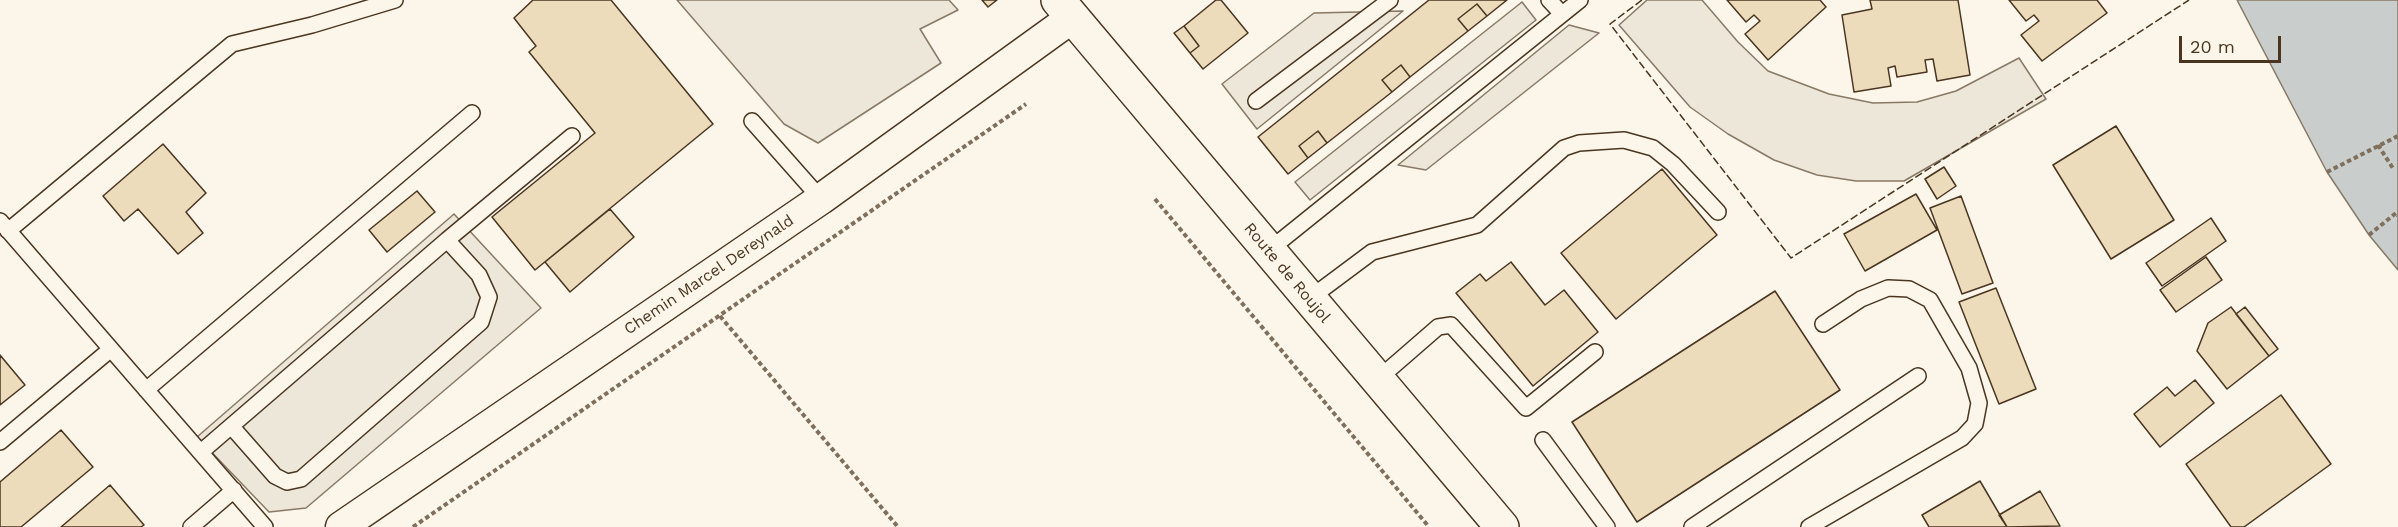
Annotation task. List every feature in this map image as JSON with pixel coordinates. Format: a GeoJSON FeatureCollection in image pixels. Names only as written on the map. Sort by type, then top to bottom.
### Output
{"type":"FeatureCollection","features":[{"type":"Feature","properties":{"kind":"main road","name":"Route de Roujol"},"geometry":{"type":"LineString","coordinates":[[1066,8],[1502,527]]}},
{"type":"Feature","properties":{"kind":"street","name":"Chemin Marcel Dereynald"},"geometry":{"type":"LineString","coordinates":[[345,526],[821,199],[1066,8]]}},
{"type":"Feature","properties":{"kind":"lane"},"geometry":{"type":"LineString","coordinates":[[265,527],[4,226],[232,44],[312,25],[395,0]]}},
{"type":"Feature","properties":{"kind":"lane"},"geometry":{"type":"LineString","coordinates":[[1256,101],[1390,0]]}},
{"type":"Feature","properties":{"kind":"lane"},"geometry":{"type":"LineString","coordinates":[[1549,0],[1562,14]]}},
{"type":"Feature","properties":{"kind":"lane"},"geometry":{"type":"LineString","coordinates":[[1268,251],[1580,0]]}},
{"type":"Feature","properties":{"kind":"lane"},"geometry":{"type":"LineString","coordinates":[[146,390],[472,113]]}},
{"type":"Feature","properties":{"kind":"lane"},"geometry":{"type":"LineString","coordinates":[[752,121],[821,199]]}},
{"type":"Feature","properties":{"kind":"lane"},"geometry":{"type":"LineString","coordinates":[[201,452],[447,240],[572,136]]}},
{"type":"Feature","properties":{"kind":"lane"},"geometry":{"type":"LineString","coordinates":[[1309,299],[1372,252],[1478,225],[1564,148],[1579,143],[1624,140],[1653,148],[1673,164],[1718,212]]}},
{"type":"Feature","properties":{"kind":"lane"},"geometry":{"type":"LineString","coordinates":[[232,427],[275,476],[287,482],[301,479],[346,440],[481,322],[489,297],[479,275],[447,240]]}},
{"type":"Feature","properties":{"kind":"lane"},"geometry":{"type":"LineString","coordinates":[[1809,527],[1962,438],[1975,424],[1979,403],[1969,368],[1930,300],[1909,289],[1888,288],[1861,299],[1823,324]]}},
{"type":"Feature","properties":{"kind":"lane"},"geometry":{"type":"LineString","coordinates":[[1377,380],[1438,327],[1451,325],[1526,408],[1595,352]]}},
{"type":"Feature","properties":{"kind":"lane"},"geometry":{"type":"LineString","coordinates":[[0,442],[111,349]]}},
{"type":"Feature","properties":{"kind":"lane"},"geometry":{"type":"LineString","coordinates":[[1692,527],[1918,376]]}},
{"type":"Feature","properties":{"kind":"lane"},"geometry":{"type":"LineString","coordinates":[[1544,440],[1607,527]]}},
{"type":"Feature","properties":{"kind":"lane"},"geometry":{"type":"LineString","coordinates":[[191,527],[234,490]]}},
{"type":"Feature","properties":{"kind":"path"},"geometry":{"type":"LineString","coordinates":[[413,527],[1026,104]]}},
{"type":"Feature","properties":{"kind":"path"},"geometry":{"type":"LineString","coordinates":[[2327,172],[2398,136]]}},
{"type":"Feature","properties":{"kind":"path"},"geometry":{"type":"LineString","coordinates":[[2378,146],[2394,170]]}},
{"type":"Feature","properties":{"kind":"path"},"geometry":{"type":"LineString","coordinates":[[1155,199],[1430,527]]}},
{"type":"Feature","properties":{"kind":"path"},"geometry":{"type":"LineString","coordinates":[[2369,235],[2396,213],[2398,216]]}},
{"type":"Feature","properties":{"kind":"path"},"geometry":{"type":"LineString","coordinates":[[720,316],[898,527]]}},
{"type":"Feature","properties":{"kind":"shaded area"},"geometry":{"type":"Polygon","coordinates":[[[677,0],[949,0],[958,10],[920,29],[941,63],[818,143],[784,124],[677,0]]]}},
{"type":"Feature","properties":{"kind":"shaded area"},"geometry":{"type":"Polygon","coordinates":[[[1647,0],[1702,0],[1738,42],[1768,71],[1829,94],[1873,103],[1917,102],[1956,91],[2019,58],[2046,99],[1904,181],[1856,181],[1817,175],[1774,160],[1728,134],[1690,107],[1619,25],[1647,0]]]}},
{"type":"Feature","properties":{"kind":"shaded area"},"geometry":{"type":"Polygon","coordinates":[[[2237,0],[2398,0],[2398,270],[2369,235],[2327,172],[2237,0]]]}},
{"type":"Feature","properties":{"kind":"shaded area"},"geometry":{"type":"Polygon","coordinates":[[[1522,2],[1536,20],[1310,200],[1295,182],[1522,2]]]}},
{"type":"Feature","properties":{"kind":"shaded area"},"geometry":{"type":"Polygon","coordinates":[[[1403,11],[1257,129],[1222,84],[1314,13],[1403,11]]]}},
{"type":"Feature","properties":{"kind":"shaded area"},"geometry":{"type":"Polygon","coordinates":[[[1569,25],[1599,33],[1426,170],[1398,165],[1569,25]]]}},
{"type":"Feature","properties":{"kind":"shaded area"},"geometry":{"type":"Polygon","coordinates":[[[454,214],[541,308],[306,508],[269,512],[197,437],[454,214]]]}},
{"type":"Feature","properties":{"kind":"building"},"geometry":{"type":"Polygon","coordinates":[[[533,0],[611,0],[713,124],[535,270],[492,217],[595,133],[529,52],[536,46],[514,18],[533,0]]]}},
{"type":"Feature","properties":{"kind":"building"},"geometry":{"type":"Polygon","coordinates":[[[982,0],[997,0],[988,7],[982,0]]]}},
{"type":"Feature","properties":{"kind":"building"},"geometry":{"type":"Polygon","coordinates":[[[1216,0],[1221,0],[1248,33],[1203,69],[1190,53],[1199,46],[1184,26],[1216,0]]]}},
{"type":"Feature","properties":{"kind":"building"},"geometry":{"type":"Polygon","coordinates":[[[1429,0],[1507,0],[1487,16],[1477,4],[1458,19],[1468,31],[1410,77],[1401,65],[1382,80],[1392,92],[1327,143],[1318,131],[1299,146],[1308,158],[1288,174],[1258,137],[1429,0]]]}},
{"type":"Feature","properties":{"kind":"building"},"geometry":{"type":"Polygon","coordinates":[[[1727,0],[1820,0],[1826,7],[1768,60],[1745,34],[1760,21],[1754,15],[1746,22],[1727,0]]]}},
{"type":"Feature","properties":{"kind":"building"},"geometry":{"type":"Polygon","coordinates":[[[1870,0],[1958,0],[1970,75],[1937,81],[1933,59],[1925,60],[1927,72],[1897,77],[1895,66],[1888,68],[1891,86],[1854,92],[1842,15],[1872,9],[1870,0]]]}},
{"type":"Feature","properties":{"kind":"building"},"geometry":{"type":"Polygon","coordinates":[[[2009,0],[2097,0],[2107,13],[2042,61],[2021,35],[2039,21],[2034,15],[2026,21],[2009,0]]]}},
{"type":"Feature","properties":{"kind":"building"},"geometry":{"type":"Polygon","coordinates":[[[1477,4],[1487,16],[1468,31],[1458,19],[1477,4]]]}},
{"type":"Feature","properties":{"kind":"building"},"geometry":{"type":"Polygon","coordinates":[[[1184,26],[1199,46],[1190,53],[1174,33],[1184,26]]]}},
{"type":"Feature","properties":{"kind":"building"},"geometry":{"type":"Polygon","coordinates":[[[1401,65],[1410,77],[1392,92],[1382,80],[1401,65]]]}},
{"type":"Feature","properties":{"kind":"building"},"geometry":{"type":"Polygon","coordinates":[[[2116,126],[2174,220],[2111,259],[2053,165],[2116,126]]]}},
{"type":"Feature","properties":{"kind":"building"},"geometry":{"type":"Polygon","coordinates":[[[1318,131],[1327,143],[1308,158],[1299,146],[1318,131]]]}},
{"type":"Feature","properties":{"kind":"building"},"geometry":{"type":"Polygon","coordinates":[[[163,144],[206,193],[186,212],[203,233],[178,254],[138,209],[124,221],[103,196],[163,144]]]}},
{"type":"Feature","properties":{"kind":"building"},"geometry":{"type":"Polygon","coordinates":[[[1944,167],[1956,186],[1937,199],[1925,179],[1944,167]]]}},
{"type":"Feature","properties":{"kind":"building"},"geometry":{"type":"Polygon","coordinates":[[[1662,169],[1717,235],[1616,319],[1561,253],[1662,169]]]}},
{"type":"Feature","properties":{"kind":"building"},"geometry":{"type":"Polygon","coordinates":[[[417,191],[435,212],[387,252],[369,230],[417,191]]]}},
{"type":"Feature","properties":{"kind":"building"},"geometry":{"type":"Polygon","coordinates":[[[1916,194],[1937,230],[1865,271],[1844,234],[1916,194]]]}},
{"type":"Feature","properties":{"kind":"building"},"geometry":{"type":"Polygon","coordinates":[[[1961,196],[1993,283],[1962,294],[1930,208],[1961,196]]]}},
{"type":"Feature","properties":{"kind":"building"},"geometry":{"type":"Polygon","coordinates":[[[610,209],[634,237],[570,292],[545,262],[610,209]]]}},
{"type":"Feature","properties":{"kind":"building"},"geometry":{"type":"Polygon","coordinates":[[[2211,218],[2226,241],[2162,286],[2146,263],[2211,218]]]}},
{"type":"Feature","properties":{"kind":"building"},"geometry":{"type":"Polygon","coordinates":[[[2206,257],[2222,280],[2176,312],[2160,290],[2206,257]]]}},
{"type":"Feature","properties":{"kind":"building"},"geometry":{"type":"Polygon","coordinates":[[[1511,262],[1545,305],[1564,290],[1598,332],[1533,386],[1456,293],[1480,274],[1486,281],[1511,262]]]}},
{"type":"Feature","properties":{"kind":"building"},"geometry":{"type":"Polygon","coordinates":[[[1996,288],[2036,389],[1999,404],[1959,302],[1996,288]]]}},
{"type":"Feature","properties":{"kind":"building"},"geometry":{"type":"Polygon","coordinates":[[[1775,291],[1840,390],[1637,522],[1572,422],[1775,291]]]}},
{"type":"Feature","properties":{"kind":"building"},"geometry":{"type":"Polygon","coordinates":[[[2231,307],[2269,356],[2227,389],[2197,351],[2208,323],[2231,307]]]}},
{"type":"Feature","properties":{"kind":"building"},"geometry":{"type":"Polygon","coordinates":[[[2245,307],[2278,349],[2269,356],[2236,314],[2245,307]]]}},
{"type":"Feature","properties":{"kind":"building"},"geometry":{"type":"Polygon","coordinates":[[[0,355],[25,385],[0,405],[0,355]]]}},
{"type":"Feature","properties":{"kind":"building"},"geometry":{"type":"Polygon","coordinates":[[[2195,380],[2214,403],[2160,447],[2134,414],[2167,387],[2175,396],[2195,380]]]}},
{"type":"Feature","properties":{"kind":"building"},"geometry":{"type":"Polygon","coordinates":[[[2281,395],[2331,464],[2244,527],[2231,527],[2186,464],[2281,395]]]}},
{"type":"Feature","properties":{"kind":"building"},"geometry":{"type":"Polygon","coordinates":[[[61,430],[93,467],[21,527],[0,527],[0,482],[61,430]]]}},
{"type":"Feature","properties":{"kind":"building"},"geometry":{"type":"Polygon","coordinates":[[[1980,481],[2007,527],[1929,527],[1922,515],[1980,481]]]}},
{"type":"Feature","properties":{"kind":"building"},"geometry":{"type":"Polygon","coordinates":[[[110,485],[144,525],[141,527],[61,527],[110,485]]]}},
{"type":"Feature","properties":{"kind":"building"},"geometry":{"type":"Polygon","coordinates":[[[2040,491],[2060,526],[2007,527],[1999,515],[2040,491]]]}},
{"type":"Feature","properties":{"kind":"fence"},"geometry":{"type":"LineString","coordinates":[[1642,0],[1610,24],[1791,258],[2189,0]]}}]}
